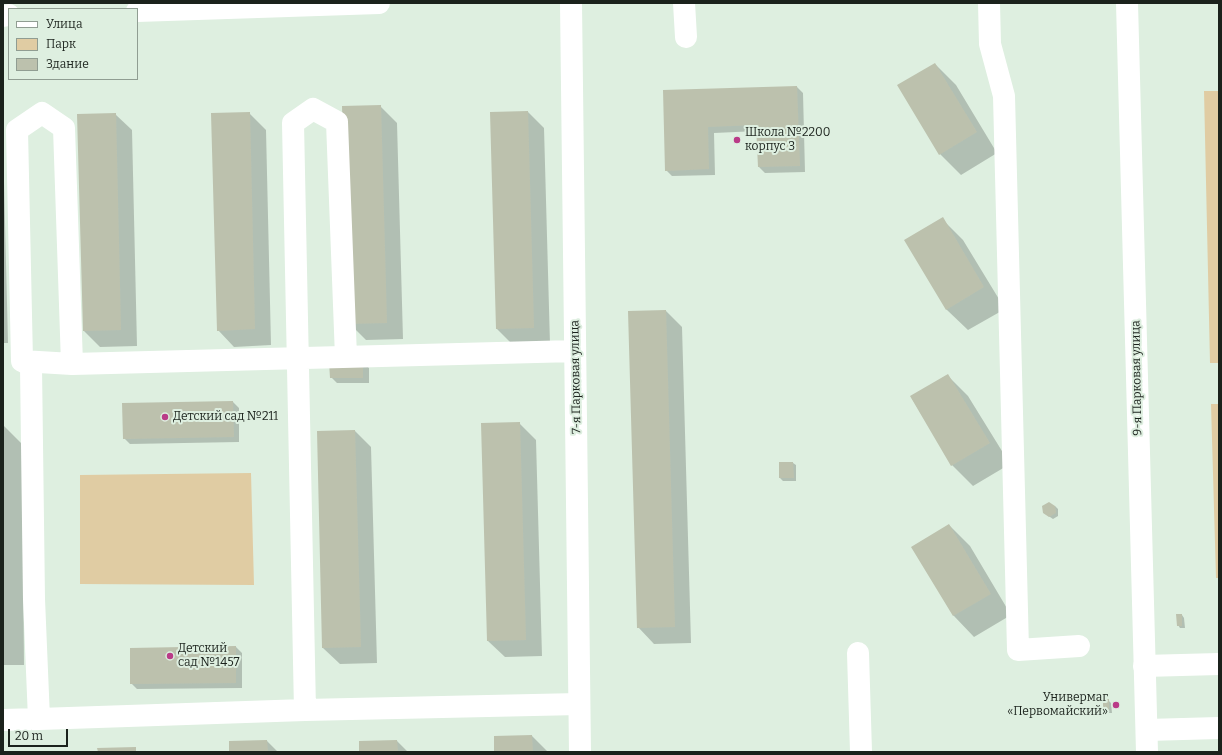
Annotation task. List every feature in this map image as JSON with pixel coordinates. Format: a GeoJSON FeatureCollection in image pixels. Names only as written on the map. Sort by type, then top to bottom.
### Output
{"type":"FeatureCollection","features":[{"type":"Feature","properties":{"kind":"street"},"geometry":{"type":"LineString","coordinates":[[138,11],[378,3]]}},
{"type":"Feature","properties":{"kind":"street","name":"7-я Парковая улица"},"geometry":{"type":"LineString","coordinates":[[572,3],[580,752]]}},
{"type":"Feature","properties":{"kind":"street"},"geometry":{"type":"LineString","coordinates":[[684,3],[686,37]]}},
{"type":"Feature","properties":{"kind":"street"},"geometry":{"type":"LineString","coordinates":[[989,3],[990,44],[1004,96],[1018,650],[1079,646]]}},
{"type":"Feature","properties":{"kind":"street","name":"9-я Парковая улица"},"geometry":{"type":"LineString","coordinates":[[1127,3],[1147,752]]}},
{"type":"Feature","properties":{"kind":"street"},"geometry":{"type":"LineString","coordinates":[[305,710],[292,123],[314,109],[337,122],[346,357]]}},
{"type":"Feature","properties":{"kind":"street"},"geometry":{"type":"LineString","coordinates":[[22,361],[17,130],[42,113],[64,128],[72,364]]}},
{"type":"Feature","properties":{"kind":"street"},"geometry":{"type":"LineString","coordinates":[[22,361],[72,364],[576,351]]}},
{"type":"Feature","properties":{"kind":"street"},"geometry":{"type":"LineString","coordinates":[[22,361],[31,366],[34,599],[39,719]]}},
{"type":"Feature","properties":{"kind":"street"},"geometry":{"type":"LineString","coordinates":[[858,653],[861,752]]}},
{"type":"Feature","properties":{"kind":"street"},"geometry":{"type":"LineString","coordinates":[[1144,666],[1219,664]]}},
{"type":"Feature","properties":{"kind":"street"},"geometry":{"type":"LineString","coordinates":[[3,720],[305,710],[579,704]]}},
{"type":"Feature","properties":{"kind":"street"},"geometry":{"type":"LineString","coordinates":[[1147,730],[1219,728]]}},
{"type":"Feature","properties":{"kind":"green space"},"geometry":{"type":"Polygon","coordinates":[[[1204,91],[1219,91],[1219,363],[1210,363],[1204,91]]]}},
{"type":"Feature","properties":{"kind":"green space"},"geometry":{"type":"Polygon","coordinates":[[[1211,404],[1219,404],[1219,578],[1216,578],[1211,404]]]}},
{"type":"Feature","properties":{"kind":"green space"},"geometry":{"type":"Polygon","coordinates":[[[251,473],[254,585],[80,584],[80,475],[251,473]]]}},
{"type":"Feature","properties":{"kind":"building"},"geometry":{"type":"Polygon","coordinates":[[[935,63],[977,132],[939,155],[897,85],[935,63]]]}},
{"type":"Feature","properties":{"kind":"building"},"geometry":{"type":"Polygon","coordinates":[[[797,86],[800,166],[758,167],[756,125],[708,127],[709,169],[665,171],[663,90],[797,86]]]}},
{"type":"Feature","properties":{"kind":"building"},"geometry":{"type":"Polygon","coordinates":[[[381,105],[387,323],[348,324],[342,106],[381,105]]]}},
{"type":"Feature","properties":{"kind":"building"},"geometry":{"type":"Polygon","coordinates":[[[528,111],[534,328],[496,329],[490,112],[528,111]]]}},
{"type":"Feature","properties":{"kind":"building"},"geometry":{"type":"Polygon","coordinates":[[[250,112],[255,329],[217,331],[211,113],[250,112]]]}},
{"type":"Feature","properties":{"kind":"building"},"geometry":{"type":"Polygon","coordinates":[[[116,113],[121,330],[83,331],[77,114],[116,113]]]}},
{"type":"Feature","properties":{"kind":"building"},"geometry":{"type":"Polygon","coordinates":[[[943,217],[984,287],[946,310],[904,240],[943,217]]]}},
{"type":"Feature","properties":{"kind":"building"},"geometry":{"type":"Polygon","coordinates":[[[666,310],[675,627],[637,628],[628,311],[666,310]]]}},
{"type":"Feature","properties":{"kind":"building"},"geometry":{"type":"Polygon","coordinates":[[[363,361],[363,378],[330,378],[329,362],[363,361]]]}},
{"type":"Feature","properties":{"kind":"building"},"geometry":{"type":"Polygon","coordinates":[[[948,374],[990,443],[951,466],[910,396],[948,374]]]}},
{"type":"Feature","properties":{"kind":"building"},"geometry":{"type":"Polygon","coordinates":[[[233,401],[234,437],[123,439],[122,403],[233,401]]]}},
{"type":"Feature","properties":{"kind":"building"},"geometry":{"type":"Polygon","coordinates":[[[520,422],[526,640],[487,641],[481,423],[520,422]]]}},
{"type":"Feature","properties":{"kind":"building"},"geometry":{"type":"Polygon","coordinates":[[[355,430],[361,647],[322,648],[317,431],[355,430]]]}},
{"type":"Feature","properties":{"kind":"building"},"geometry":{"type":"Polygon","coordinates":[[[779,462],[793,462],[794,478],[779,478],[779,462]]]}},
{"type":"Feature","properties":{"kind":"building"},"geometry":{"type":"Polygon","coordinates":[[[1049,502],[1055,506],[1056,513],[1049,517],[1043,513],[1042,506],[1049,502]]]}},
{"type":"Feature","properties":{"kind":"building"},"geometry":{"type":"Polygon","coordinates":[[[949,524],[991,594],[953,616],[911,547],[949,524]]]}},
{"type":"Feature","properties":{"kind":"building"},"geometry":{"type":"Polygon","coordinates":[[[1176,614],[1182,614],[1182,626],[1177,626],[1176,614]]]}},
{"type":"Feature","properties":{"kind":"building"},"geometry":{"type":"Polygon","coordinates":[[[236,646],[236,683],[130,684],[130,648],[236,646]]]}},
{"type":"Feature","properties":{"kind":"building"},"geometry":{"type":"Polygon","coordinates":[[[1103,699],[1109,699],[1109,711],[1103,711],[1103,699]]]}},
{"type":"Feature","properties":{"kind":"building"},"geometry":{"type":"Polygon","coordinates":[[[532,735],[533,752],[494,752],[494,736],[532,735]]]}},
{"type":"Feature","properties":{"kind":"building"},"geometry":{"type":"Polygon","coordinates":[[[267,740],[268,752],[229,752],[229,741],[267,740]]]}},
{"type":"Feature","properties":{"kind":"building"},"geometry":{"type":"Polygon","coordinates":[[[397,740],[398,752],[359,752],[359,741],[397,740]]]}},
{"type":"Feature","properties":{"kind":"building"},"geometry":{"type":"Polygon","coordinates":[[[136,747],[136,752],[98,752],[97,748],[136,747]]]}},
{"type":"Feature","properties":{"kind":"place","name":"Школа №2200 корпус 3"},"geometry":{"type":"Point","coordinates":[737,140]}},
{"type":"Feature","properties":{"kind":"place","name":"Детский сад №211"},"geometry":{"type":"Point","coordinates":[165,417]}},
{"type":"Feature","properties":{"kind":"place","name":"Детский сад №1457"},"geometry":{"type":"Point","coordinates":[170,656]}},
{"type":"Feature","properties":{"kind":"place","name":"Универмаг «Первомайский»"},"geometry":{"type":"Point","coordinates":[1116,705]}}]}
